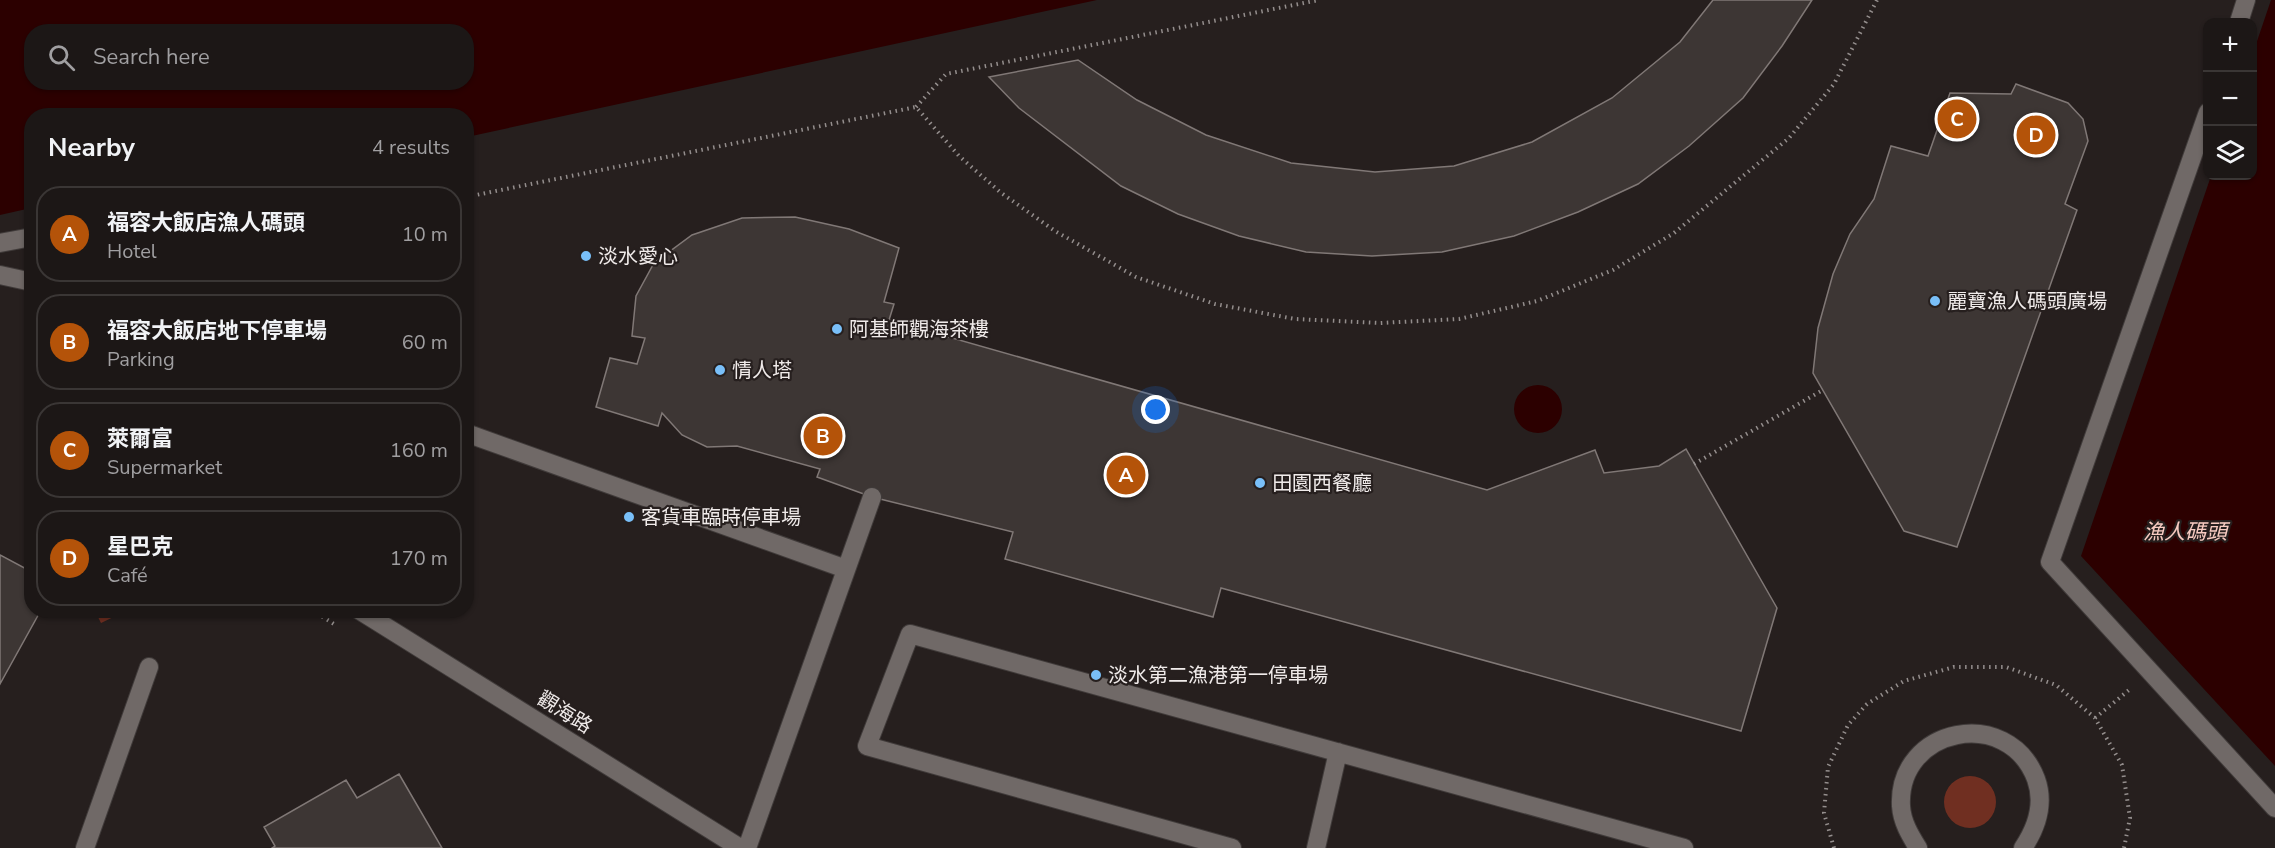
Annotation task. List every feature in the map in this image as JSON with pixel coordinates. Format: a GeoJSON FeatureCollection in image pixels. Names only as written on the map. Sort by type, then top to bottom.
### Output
{"type":"FeatureCollection","features":[{"type":"Feature","properties":{"kind":"street"},"geometry":{"type":"LineString","coordinates":[[2240,18],[2246,0]]}},
{"type":"Feature","properties":{"kind":"street"},"geometry":{"type":"LineString","coordinates":[[2203,126],[2050,562],[2275,808]]}},
{"type":"Feature","properties":{"kind":"street"},"geometry":{"type":"LineString","coordinates":[[0,243],[24,238]]}},
{"type":"Feature","properties":{"kind":"street"},"geometry":{"type":"LineString","coordinates":[[0,274],[24,280]]}},
{"type":"Feature","properties":{"kind":"street"},"geometry":{"type":"LineString","coordinates":[[474,436],[846,569]]}},
{"type":"Feature","properties":{"kind":"street"},"geometry":{"type":"LineString","coordinates":[[747,848],[872,497]]}},
{"type":"Feature","properties":{"kind":"street","name":"觀海路"},"geometry":{"type":"LineString","coordinates":[[374,618],[740,848]]}},
{"type":"Feature","properties":{"kind":"street"},"geometry":{"type":"LineString","coordinates":[[1232,848],[867,746],[910,634],[1684,848]]}},
{"type":"Feature","properties":{"kind":"street"},"geometry":{"type":"LineString","coordinates":[[86,848],[149,667]]}},
{"type":"Feature","properties":{"kind":"street"},"geometry":{"type":"LineString","coordinates":[[1913,845],[1906,829],[1901,806],[1904,783],[1914,762],[1931,745],[1952,735],[1976,733],[1999,738],[2017,750],[2031,767],[2039,788],[2040,810],[2034,832],[2023,848]]}},
{"type":"Feature","properties":{"kind":"street"},"geometry":{"type":"LineString","coordinates":[[1316,848],[1338,752]]}},
{"type":"Feature","properties":{"kind":"path"},"geometry":{"type":"LineString","coordinates":[[474,195],[916,107],[946,74],[1319,0]]}},
{"type":"Feature","properties":{"kind":"path"},"geometry":{"type":"LineString","coordinates":[[916,107],[959,156],[1000,192],[1055,231],[1136,277],[1215,304],[1295,319],[1380,324],[1460,319],[1537,301],[1613,270],[1674,234],[1789,138],[1834,84],[1877,0]]}},
{"type":"Feature","properties":{"kind":"path"},"geometry":{"type":"LineString","coordinates":[[1694,464],[1823,390]]}},
{"type":"Feature","properties":{"kind":"path"},"geometry":{"type":"LineString","coordinates":[[1834,848],[1824,813],[1828,767],[1848,725],[1867,704],[1904,681],[1954,667],[2006,667],[2055,685],[2095,718],[2122,765],[2130,818],[2124,848]]}},
{"type":"Feature","properties":{"kind":"path"},"geometry":{"type":"LineString","coordinates":[[2095,718],[2150,672]]}},
{"type":"Feature","properties":{"kind":"shaded area"},"geometry":{"type":"Polygon","coordinates":[[[98,618],[111,618],[101,623],[98,618]]]}},
{"type":"Feature","properties":{"kind":"shaded area"},"geometry":{"type":"Polygon","coordinates":[[[1970,776],[1980,778],[1988,784],[1994,792],[1996,802],[1994,812],[1988,820],[1980,826],[1970,828],[1960,826],[1952,820],[1946,812],[1944,802],[1946,792],[1952,784],[1960,778],[1970,776]]]}},
{"type":"Feature","properties":{"kind":"water"},"geometry":{"type":"Polygon","coordinates":[[[0,0],[1097,0],[474,135],[474,108],[24,108],[24,210],[0,215],[0,0]]]}},
{"type":"Feature","properties":{"kind":"water","name":"漁人碼頭"},"geometry":{"type":"Polygon","coordinates":[[[2271,0],[2275,0],[2275,766],[2081,556],[2210,180],[2257,180],[2257,41],[2271,0]]]}},
{"type":"Feature","properties":{"kind":"water"},"geometry":{"type":"Polygon","coordinates":[[[1538,385],[1555,392],[1562,409],[1555,426],[1538,433],[1521,426],[1514,409],[1521,392],[1538,385]]]}},
{"type":"Feature","properties":{"kind":"building"},"geometry":{"type":"Polygon","coordinates":[[[1713,0],[1812,0],[1782,46],[1743,98],[1689,146],[1638,184],[1578,212],[1514,236],[1442,252],[1372,256],[1306,252],[1239,236],[1178,214],[1121,186],[1019,108],[989,77],[1078,60],[1137,100],[1206,135],[1291,163],[1375,172],[1454,166],[1532,142],[1612,98],[1680,42],[1713,0]]]}},
{"type":"Feature","properties":{"kind":"building","name":"麗寶漁人碼頭廣場"},"geometry":{"type":"Polygon","coordinates":[[[2016,84],[2068,103],[2083,119],[2088,141],[2065,204],[2077,210],[1957,547],[1904,531],[1813,373],[1818,328],[1833,274],[1850,234],[1874,199],[1891,146],[1928,156],[1950,93],[2011,94],[2016,84]]]}},
{"type":"Feature","properties":{"kind":"building"},"geometry":{"type":"Polygon","coordinates":[[[795,217],[849,229],[899,248],[884,302],[894,304],[889,320],[1487,490],[1595,450],[1604,473],[1659,466],[1686,449],[1777,608],[1741,731],[1221,588],[1213,617],[1005,559],[1013,532],[872,497],[817,477],[820,469],[737,446],[707,447],[682,435],[662,413],[658,426],[596,407],[610,358],[637,364],[645,338],[632,336],[636,296],[654,263],[692,235],[742,218],[795,217]]]}},
{"type":"Feature","properties":{"kind":"building"},"geometry":{"type":"Polygon","coordinates":[[[0,555],[24,568],[24,618],[37,618],[0,684],[0,555]]]}},
{"type":"Feature","properties":{"kind":"building"},"geometry":{"type":"Polygon","coordinates":[[[399,774],[442,848],[272,848],[275,846],[264,827],[346,780],[357,798],[399,774]]]}},
{"type":"Feature","properties":{"kind":"place","name":"萊爾富"},"geometry":{"type":"Point","coordinates":[1957,119]}},
{"type":"Feature","properties":{"kind":"place","name":"星巴克"},"geometry":{"type":"Point","coordinates":[2036,135]}},
{"type":"Feature","properties":{"kind":"place","name":"淡水愛心"},"geometry":{"type":"Point","coordinates":[586,256]}},
{"type":"Feature","properties":{"kind":"place","name":"麗寶漁人碼頭廣場"},"geometry":{"type":"Point","coordinates":[1935,301]}},
{"type":"Feature","properties":{"kind":"place","name":"阿基師觀海茶樓"},"geometry":{"type":"Point","coordinates":[837,329]}},
{"type":"Feature","properties":{"kind":"place","name":"情人塔"},"geometry":{"type":"Point","coordinates":[720,370]}},
{"type":"Feature","properties":{"kind":"place","name":"福容大飯店地下停車場"},"geometry":{"type":"Point","coordinates":[823,436]}},
{"type":"Feature","properties":{"kind":"place","name":"福容大飯店漁人碼頭"},"geometry":{"type":"Point","coordinates":[1126,475]}},
{"type":"Feature","properties":{"kind":"place","name":"田園西餐廳"},"geometry":{"type":"Point","coordinates":[1260,483]}},
{"type":"Feature","properties":{"kind":"place","name":"客貨車臨時停車場"},"geometry":{"type":"Point","coordinates":[629,517]}},
{"type":"Feature","properties":{"kind":"place","name":"淡水第二漁港第一停車場"},"geometry":{"type":"Point","coordinates":[1096,675]}}]}
